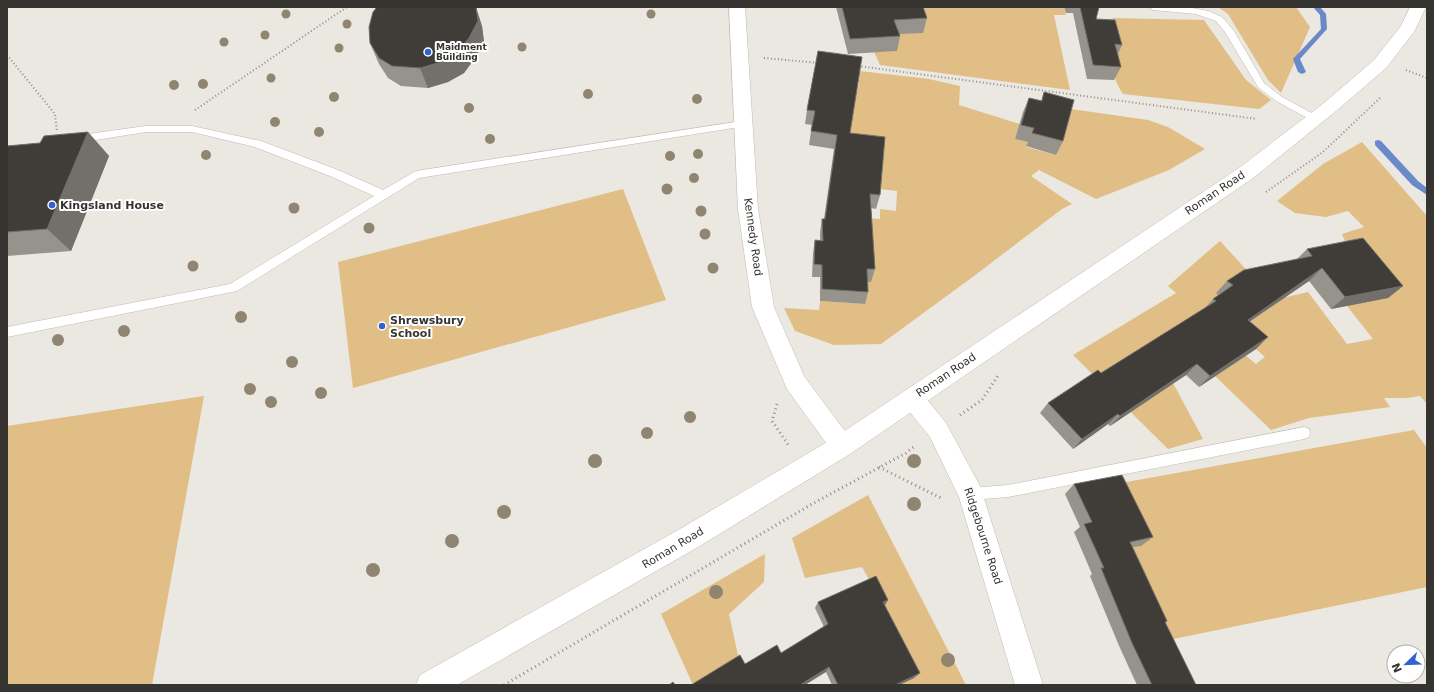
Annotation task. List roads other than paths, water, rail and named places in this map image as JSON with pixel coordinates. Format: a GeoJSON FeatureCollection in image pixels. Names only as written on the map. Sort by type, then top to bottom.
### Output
{"type":"FeatureCollection","features":[{"type":"Feature","properties":{"kind":"main road","name":"Kennedy Road"},"geometry":{"type":"LineString","coordinates":[[737,7],[742,124],[748,209],[763,307],[795,382],[842,446]]}},
{"type":"Feature","properties":{"kind":"main road","name":"Roman Road"},"geometry":{"type":"LineString","coordinates":[[430,685],[632,572],[842,446],[1246,173],[1316,119],[1380,64],[1408,28],[1418,7]]}},
{"type":"Feature","properties":{"kind":"main road","name":"Ridgebourne Road"},"geometry":{"type":"LineString","coordinates":[[912,398],[938,430],[975,506],[1029,685]]}},
{"type":"Feature","properties":{"kind":"lane"},"geometry":{"type":"LineString","coordinates":[[1153,7],[1204,13],[1219,19],[1229,32],[1250,69],[1262,86],[1282,100],[1316,119]]}},
{"type":"Feature","properties":{"kind":"lane"},"geometry":{"type":"LineString","coordinates":[[7,332],[233,288],[416,175],[742,124]]}},
{"type":"Feature","properties":{"kind":"lane"},"geometry":{"type":"LineString","coordinates":[[58,142],[146,128],[192,129],[257,144],[334,173],[383,195]]}},
{"type":"Feature","properties":{"kind":"lane"},"geometry":{"type":"LineString","coordinates":[[975,506],[1008,490],[1304,433]]}},
{"type":"Feature","properties":{"kind":"waterway"},"geometry":{"type":"LineString","coordinates":[[1302,72],[1296,59],[1324,29],[1323,14],[1316,7]]}},
{"type":"Feature","properties":{"kind":"waterway"},"geometry":{"type":"LineString","coordinates":[[1378,143],[1415,183],[1427,192]]}},
{"type":"Feature","properties":{"kind":"place","name":"Maidment Building"},"geometry":{"type":"Point","coordinates":[428,52]}},
{"type":"Feature","properties":{"kind":"place","name":"Kingsland House"},"geometry":{"type":"Point","coordinates":[52,205]}},
{"type":"Feature","properties":{"kind":"place","name":"Shrewsbury School"},"geometry":{"type":"Point","coordinates":[382,326]}}]}
